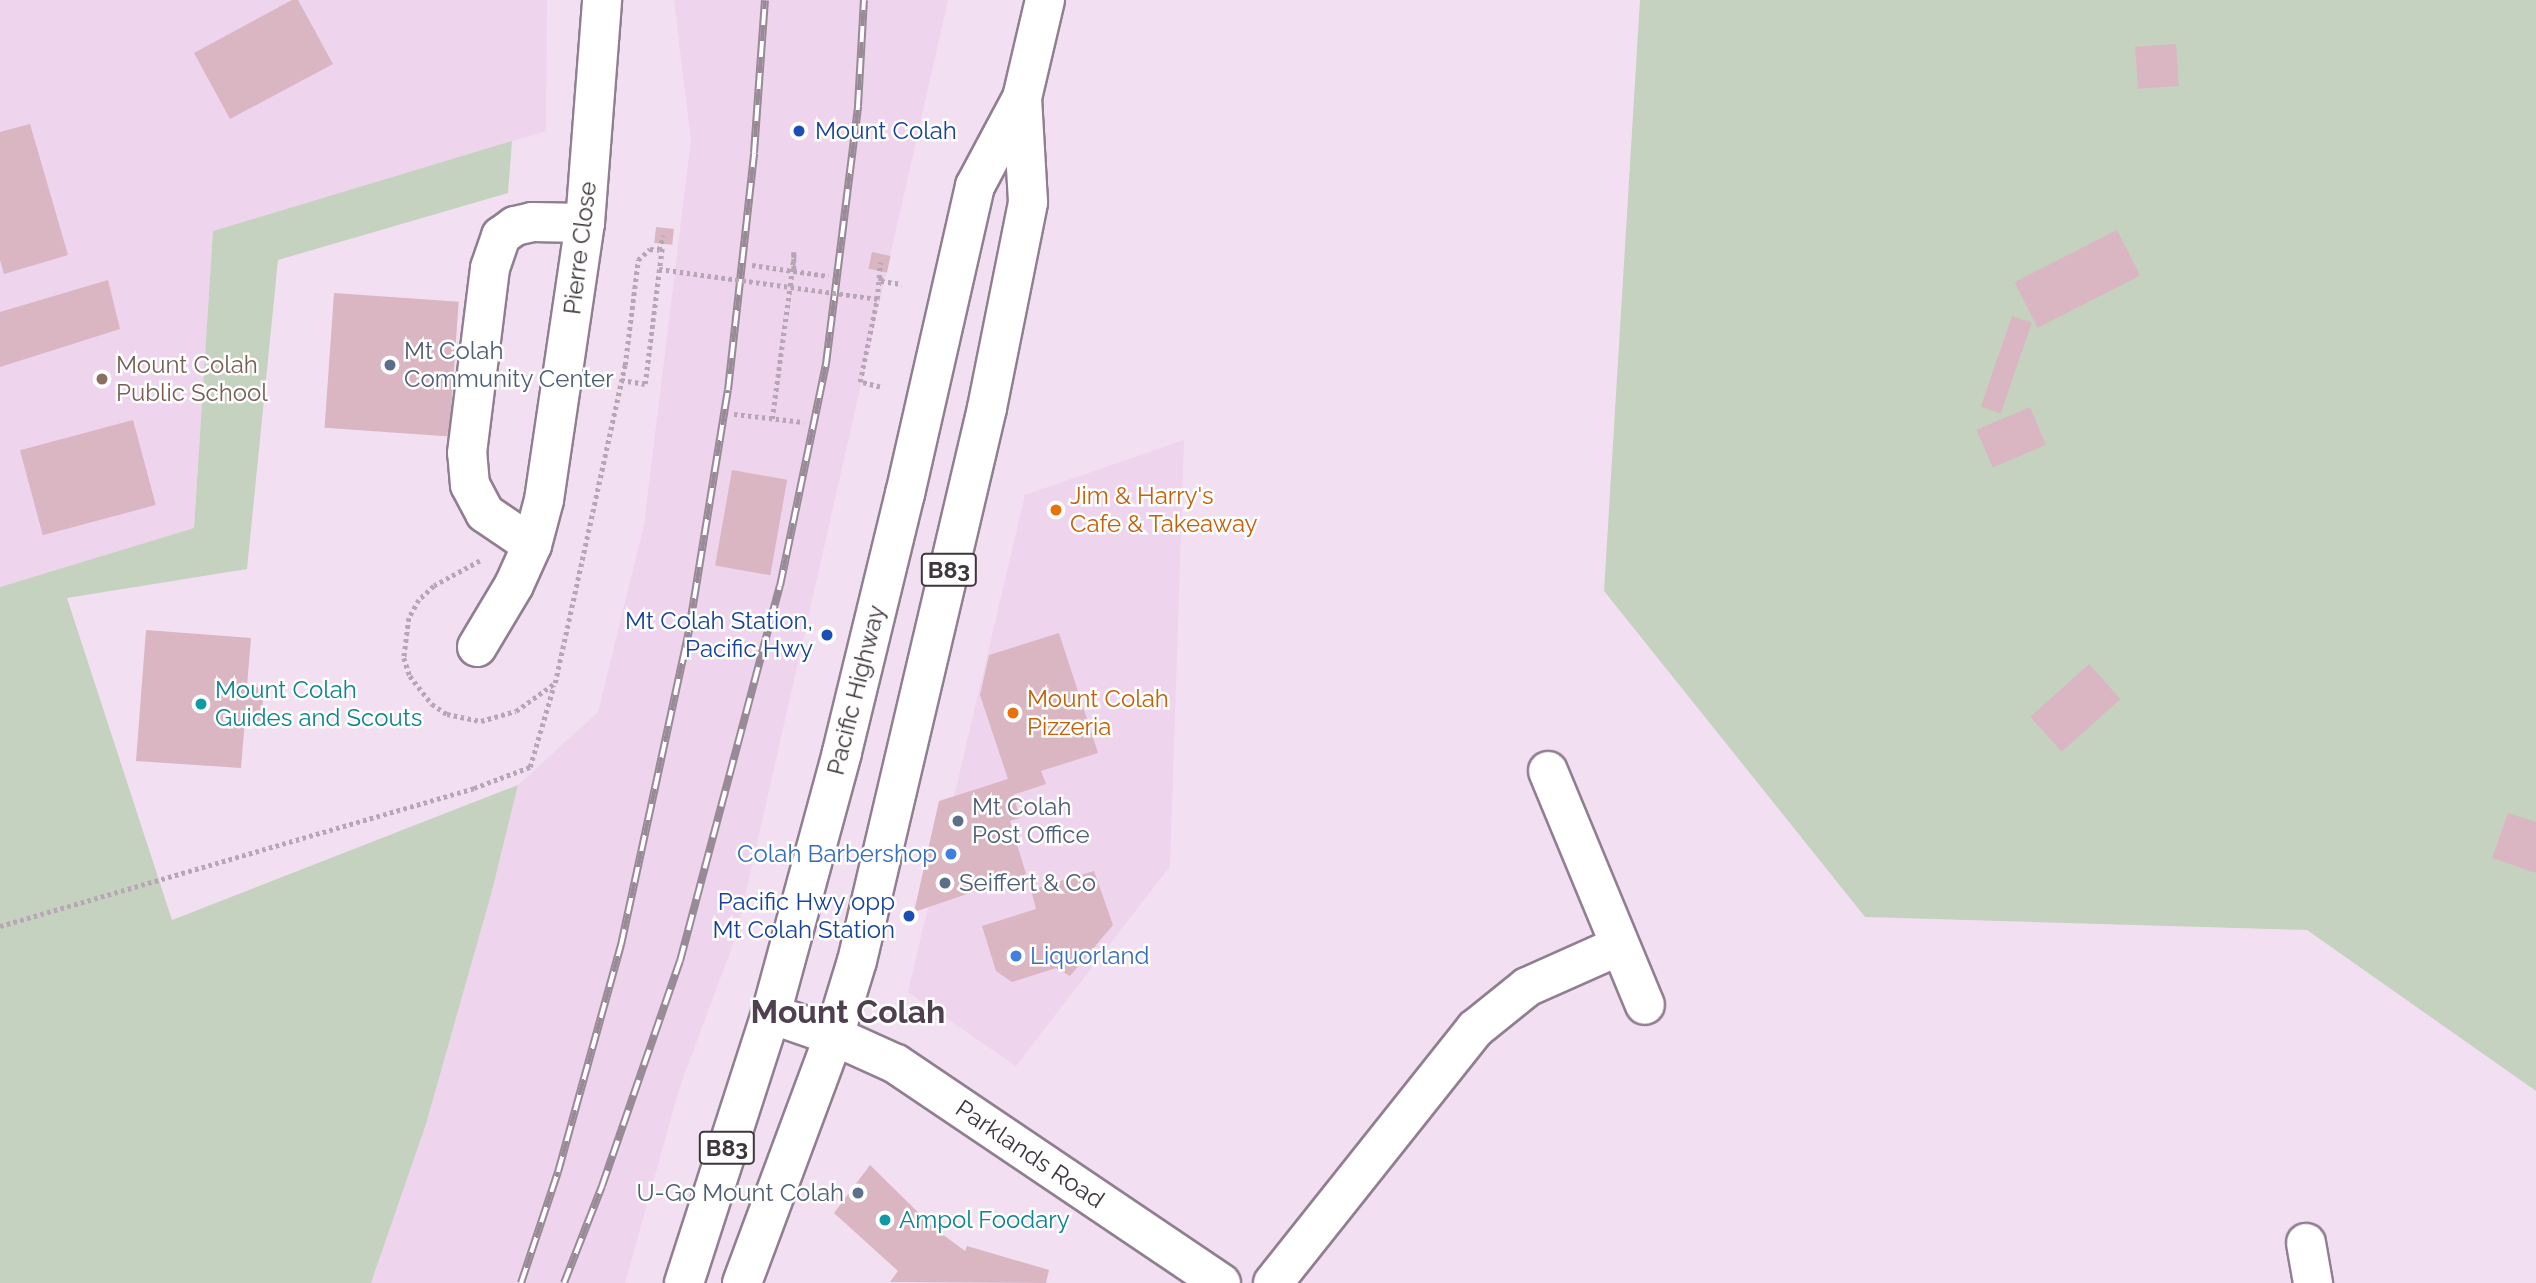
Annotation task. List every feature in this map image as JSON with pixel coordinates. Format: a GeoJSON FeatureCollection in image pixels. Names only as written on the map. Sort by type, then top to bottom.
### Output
{"type":"FeatureCollection","features":[{"type":"Feature","properties":{"kind":"main road","name":"Pierre Close"},"geometry":{"type":"LineString","coordinates":[[477,647],[514,585],[532,545],[544,500],[585,223],[602,0]]}},
{"type":"Feature","properties":{"kind":"main road","name":"Pacific Highway"},"geometry":{"type":"LineString","coordinates":[[743,1283],[852,981],[914,723],[987,408],[1026,215],[1028,202],[1023,98],[1045,0]]}},
{"type":"Feature","properties":{"kind":"main road","name":"Pacific Highway"},"geometry":{"type":"LineString","coordinates":[[684,1283],[771,1014],[842,752],[905,494],[975,186],[1023,98]]}},
{"type":"Feature","properties":{"kind":"main road"},"geometry":{"type":"LineString","coordinates":[[532,545],[485,513],[470,485],[467,453],[490,268],[501,236],[515,226],[532,222],[585,223]]}},
{"type":"Feature","properties":{"kind":"main road"},"geometry":{"type":"LineString","coordinates":[[1548,771],[1645,1005]]}},
{"type":"Feature","properties":{"kind":"main road"},"geometry":{"type":"LineString","coordinates":[[1273,1283],[1475,1029],[1527,987],[1619,946]]}},
{"type":"Feature","properties":{"kind":"main road","name":"Parklands Road"},"geometry":{"type":"LineString","coordinates":[[771,1014],[834,1036],[896,1064],[1221,1283]]}},
{"type":"Feature","properties":{"kind":"main road"},"geometry":{"type":"LineString","coordinates":[[2306,1243],[2313,1283]]}},
{"type":"Feature","properties":{"kind":"path"},"geometry":{"type":"LineString","coordinates":[[621,380],[645,384],[663,236]]}},
{"type":"Feature","properties":{"kind":"path"},"geometry":{"type":"LineString","coordinates":[[772,419],[794,252],[794,271]]}},
{"type":"Feature","properties":{"kind":"path"},"geometry":{"type":"LineString","coordinates":[[880,387],[860,382],[877,299],[880,262],[881,281],[902,284]]}},
{"type":"Feature","properties":{"kind":"path"},"geometry":{"type":"LineString","coordinates":[[752,265],[828,276]]}},
{"type":"Feature","properties":{"kind":"path"},"geometry":{"type":"LineString","coordinates":[[659,269],[877,299]]}},
{"type":"Feature","properties":{"kind":"path"},"geometry":{"type":"LineString","coordinates":[[734,414],[804,422]]}},
{"type":"Feature","properties":{"kind":"path"},"geometry":{"type":"LineString","coordinates":[[0,926],[461,792],[530,767],[555,683]]}},
{"type":"Feature","properties":{"kind":"shaded area","name":"Mount Colah Public School"},"geometry":{"type":"Polygon","coordinates":[[[0,0],[547,0],[546,131],[213,231],[194,528],[0,587],[0,0]]]}},
{"type":"Feature","properties":{"kind":"shaded area"},"geometry":{"type":"Polygon","coordinates":[[[674,0],[948,0],[736,936],[680,1086],[625,1283],[371,1283],[426,1124],[492,891],[518,785],[598,712],[644,525],[691,140],[674,0]]]}},
{"type":"Feature","properties":{"kind":"shaded area"},"geometry":{"type":"Polygon","coordinates":[[[1184,440],[1170,866],[1016,1066],[908,992],[1025,495],[1184,440]]]}},
{"type":"Feature","properties":{"kind":"green space"},"geometry":{"type":"Polygon","coordinates":[[[1640,0],[2536,0],[2536,1091],[2307,930],[1865,917],[1604,591],[1640,0]]]}},
{"type":"Feature","properties":{"kind":"green space"},"geometry":{"type":"Polygon","coordinates":[[[512,141],[508,193],[278,260],[247,569],[67,598],[172,920],[518,785],[492,891],[426,1124],[371,1283],[0,1283],[0,587],[194,528],[213,231],[512,141]]]}},
{"type":"Feature","properties":{"kind":"building"},"geometry":{"type":"Polygon","coordinates":[[[292,0],[298,0],[333,64],[230,119],[194,53],[292,0]]]}},
{"type":"Feature","properties":{"kind":"building"},"geometry":{"type":"Polygon","coordinates":[[[2176,44],[2179,86],[2138,89],[2135,47],[2176,44]]]}},
{"type":"Feature","properties":{"kind":"building"},"geometry":{"type":"Polygon","coordinates":[[[30,124],[68,255],[4,274],[0,260],[0,132],[30,124]]]}},
{"type":"Feature","properties":{"kind":"building"},"geometry":{"type":"Polygon","coordinates":[[[656,227],[674,229],[672,245],[654,243],[656,227]]]}},
{"type":"Feature","properties":{"kind":"building"},"geometry":{"type":"Polygon","coordinates":[[[2117,230],[2140,275],[2038,328],[2015,282],[2117,230]]]}},
{"type":"Feature","properties":{"kind":"building"},"geometry":{"type":"Polygon","coordinates":[[[872,252],[891,256],[887,273],[868,269],[872,252]]]}},
{"type":"Feature","properties":{"kind":"building"},"geometry":{"type":"Polygon","coordinates":[[[108,280],[120,329],[0,367],[0,312],[108,280]]]}},
{"type":"Feature","properties":{"kind":"building","name":"Mt Colah Community Center"},"geometry":{"type":"Polygon","coordinates":[[[334,293],[459,302],[449,436],[325,428],[334,293]]]}},
{"type":"Feature","properties":{"kind":"building"},"geometry":{"type":"Polygon","coordinates":[[[2012,316],[2032,323],[2001,414],[1981,407],[2012,316]]]}},
{"type":"Feature","properties":{"kind":"building"},"geometry":{"type":"Polygon","coordinates":[[[2030,407],[2046,445],[1993,467],[1977,430],[2030,407]]]}},
{"type":"Feature","properties":{"kind":"building"},"geometry":{"type":"Polygon","coordinates":[[[133,420],[156,505],[43,535],[20,450],[133,420]]]}},
{"type":"Feature","properties":{"kind":"building"},"geometry":{"type":"Polygon","coordinates":[[[732,470],[787,480],[770,575],[715,566],[732,470]]]}},
{"type":"Feature","properties":{"kind":"building","name":"Mount Colah Guides and Scouts"},"geometry":{"type":"Polygon","coordinates":[[[146,630],[251,638],[247,686],[264,688],[261,721],[245,720],[241,768],[136,761],[146,630]]]}},
{"type":"Feature","properties":{"kind":"building"},"geometry":{"type":"Polygon","coordinates":[[[1059,633],[1098,753],[1041,771],[1046,784],[1013,795],[1020,818],[1010,821],[1026,874],[914,912],[939,801],[1008,779],[980,695],[989,655],[1059,633]]]}},
{"type":"Feature","properties":{"kind":"building"},"geometry":{"type":"Polygon","coordinates":[[[2089,664],[2120,699],[2062,752],[2030,717],[2089,664]]]}},
{"type":"Feature","properties":{"kind":"building"},"geometry":{"type":"Polygon","coordinates":[[[2508,813],[2536,822],[2536,873],[2492,858],[2508,813]]]}},
{"type":"Feature","properties":{"kind":"building"},"geometry":{"type":"Polygon","coordinates":[[[1094,871],[1113,925],[1070,976],[1056,968],[1012,982],[996,971],[982,926],[1036,909],[1031,890],[1094,871]]]}},
{"type":"Feature","properties":{"kind":"building"},"geometry":{"type":"Polygon","coordinates":[[[870,1165],[934,1228],[965,1251],[967,1246],[1049,1270],[1046,1283],[890,1282],[898,1271],[834,1213],[870,1165]]]}},
{"type":"Feature","properties":{"kind":"railway"},"geometry":{"type":"LineString","coordinates":[[521,1283],[558,1172],[621,945],[689,630],[728,390],[754,153],[765,0]]}},
{"type":"Feature","properties":{"kind":"railway"},"geometry":{"type":"LineString","coordinates":[[564,1283],[602,1186],[680,961],[780,586],[826,364],[858,106],[864,0]]}},
{"type":"Feature","properties":{"kind":"place","name":"Mount Colah"},"geometry":{"type":"Point","coordinates":[799,131]}},
{"type":"Feature","properties":{"kind":"place","name":"Mt Colah Community Center"},"geometry":{"type":"Point","coordinates":[390,365]}},
{"type":"Feature","properties":{"kind":"place","name":"Mount Colah Public School"},"geometry":{"type":"Point","coordinates":[102,379]}},
{"type":"Feature","properties":{"kind":"place","name":"Jim & Harry's Cafe & Takeaway"},"geometry":{"type":"Point","coordinates":[1056,510]}},
{"type":"Feature","properties":{"kind":"place","name":"Mt Colah Station, Pacific Hwy"},"geometry":{"type":"Point","coordinates":[827,635]}},
{"type":"Feature","properties":{"kind":"place","name":"Mount Colah Guides and Scouts"},"geometry":{"type":"Point","coordinates":[201,704]}},
{"type":"Feature","properties":{"kind":"place","name":"Mount Colah Pizzeria"},"geometry":{"type":"Point","coordinates":[1013,713]}},
{"type":"Feature","properties":{"kind":"place","name":"Mt Colah Post Office"},"geometry":{"type":"Point","coordinates":[958,821]}},
{"type":"Feature","properties":{"kind":"place","name":"Colah Barbershop"},"geometry":{"type":"Point","coordinates":[951,854]}},
{"type":"Feature","properties":{"kind":"place","name":"Seiffert & Co"},"geometry":{"type":"Point","coordinates":[945,883]}},
{"type":"Feature","properties":{"kind":"place","name":"Pacific Hwy opp Mt Colah Station"},"geometry":{"type":"Point","coordinates":[909,916]}},
{"type":"Feature","properties":{"kind":"place","name":"Liquorland"},"geometry":{"type":"Point","coordinates":[1016,956]}},
{"type":"Feature","properties":{"kind":"place","name":"U-Go Mount Colah"},"geometry":{"type":"Point","coordinates":[858,1193]}},
{"type":"Feature","properties":{"kind":"place","name":"Ampol Foodary"},"geometry":{"type":"Point","coordinates":[885,1220]}},
{"type":"Feature","properties":{"kind":"district","name":"Mount Colah"},"geometry":{"type":"Point","coordinates":[848,1012]}}]}
